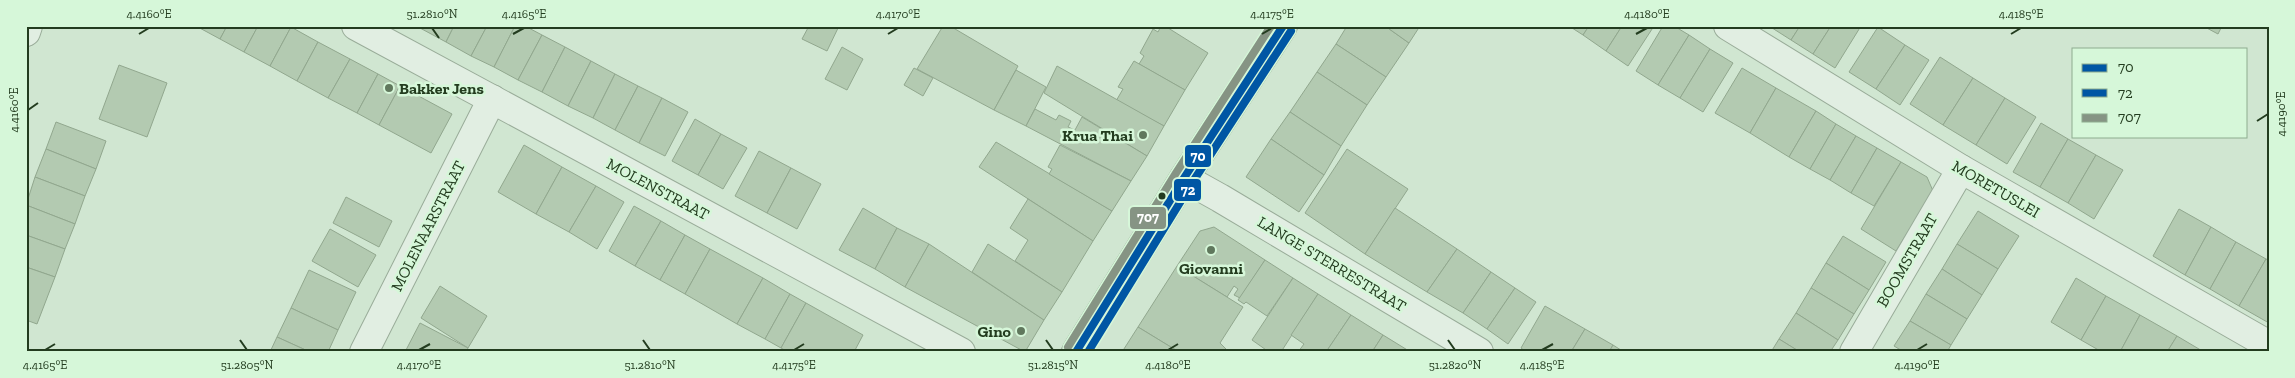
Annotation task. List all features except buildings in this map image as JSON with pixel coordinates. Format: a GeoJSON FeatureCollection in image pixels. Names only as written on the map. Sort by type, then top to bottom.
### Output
{"type":"FeatureCollection","features":[{"type":"Feature","properties":{"kind":"street"},"geometry":{"type":"LineString","coordinates":[[26,32],[28,26]]}},
{"type":"Feature","properties":{"kind":"street","name":"MOLENSTRAAT"},"geometry":{"type":"LineString","coordinates":[[356,26],[961,352]]}},
{"type":"Feature","properties":{"kind":"street"},"geometry":{"type":"LineString","coordinates":[[1076,352],[1184,178],[1283,26]]}},
{"type":"Feature","properties":{"kind":"street","name":"MORETUSLEI"},"geometry":{"type":"LineString","coordinates":[[1728,26],[1961,169],[2269,345]]}},
{"type":"Feature","properties":{"kind":"street","name":"MOLENAARSTRAAT"},"geometry":{"type":"LineString","coordinates":[[364,352],[492,99]]}},
{"type":"Feature","properties":{"kind":"street","name":"BOOMSTRAAT"},"geometry":{"type":"LineString","coordinates":[[1854,352],[1961,169]]}},
{"type":"Feature","properties":{"kind":"street","name":"LANGE STERRESTRAAT"},"geometry":{"type":"LineString","coordinates":[[1184,178],[1479,352]]}},
{"type":"Feature","properties":{"kind":"transit line","name":"707"},"geometry":{"type":"LineString","coordinates":[[1068,347],[1176,173],[1271,26]]}},
{"type":"Feature","properties":{"kind":"transit line","name":"70"},"geometry":{"type":"LineString","coordinates":[[1076,352],[1184,178],[1283,26]]}},
{"type":"Feature","properties":{"kind":"transit line","name":"72"},"geometry":{"type":"LineString","coordinates":[[1088,352],[1192,183],[1291,31]]}},
{"type":"Feature","properties":{"kind":"place","name":"Bakker Jens"},"geometry":{"type":"Point","coordinates":[389,88]}},
{"type":"Feature","properties":{"kind":"place","name":"Krua Thai"},"geometry":{"type":"Point","coordinates":[1143,135]}},
{"type":"Feature","properties":{"kind":"place","name":"Giovanni"},"geometry":{"type":"Point","coordinates":[1211,250]}},
{"type":"Feature","properties":{"kind":"place","name":"Gino"},"geometry":{"type":"Point","coordinates":[1021,331]}}]}
